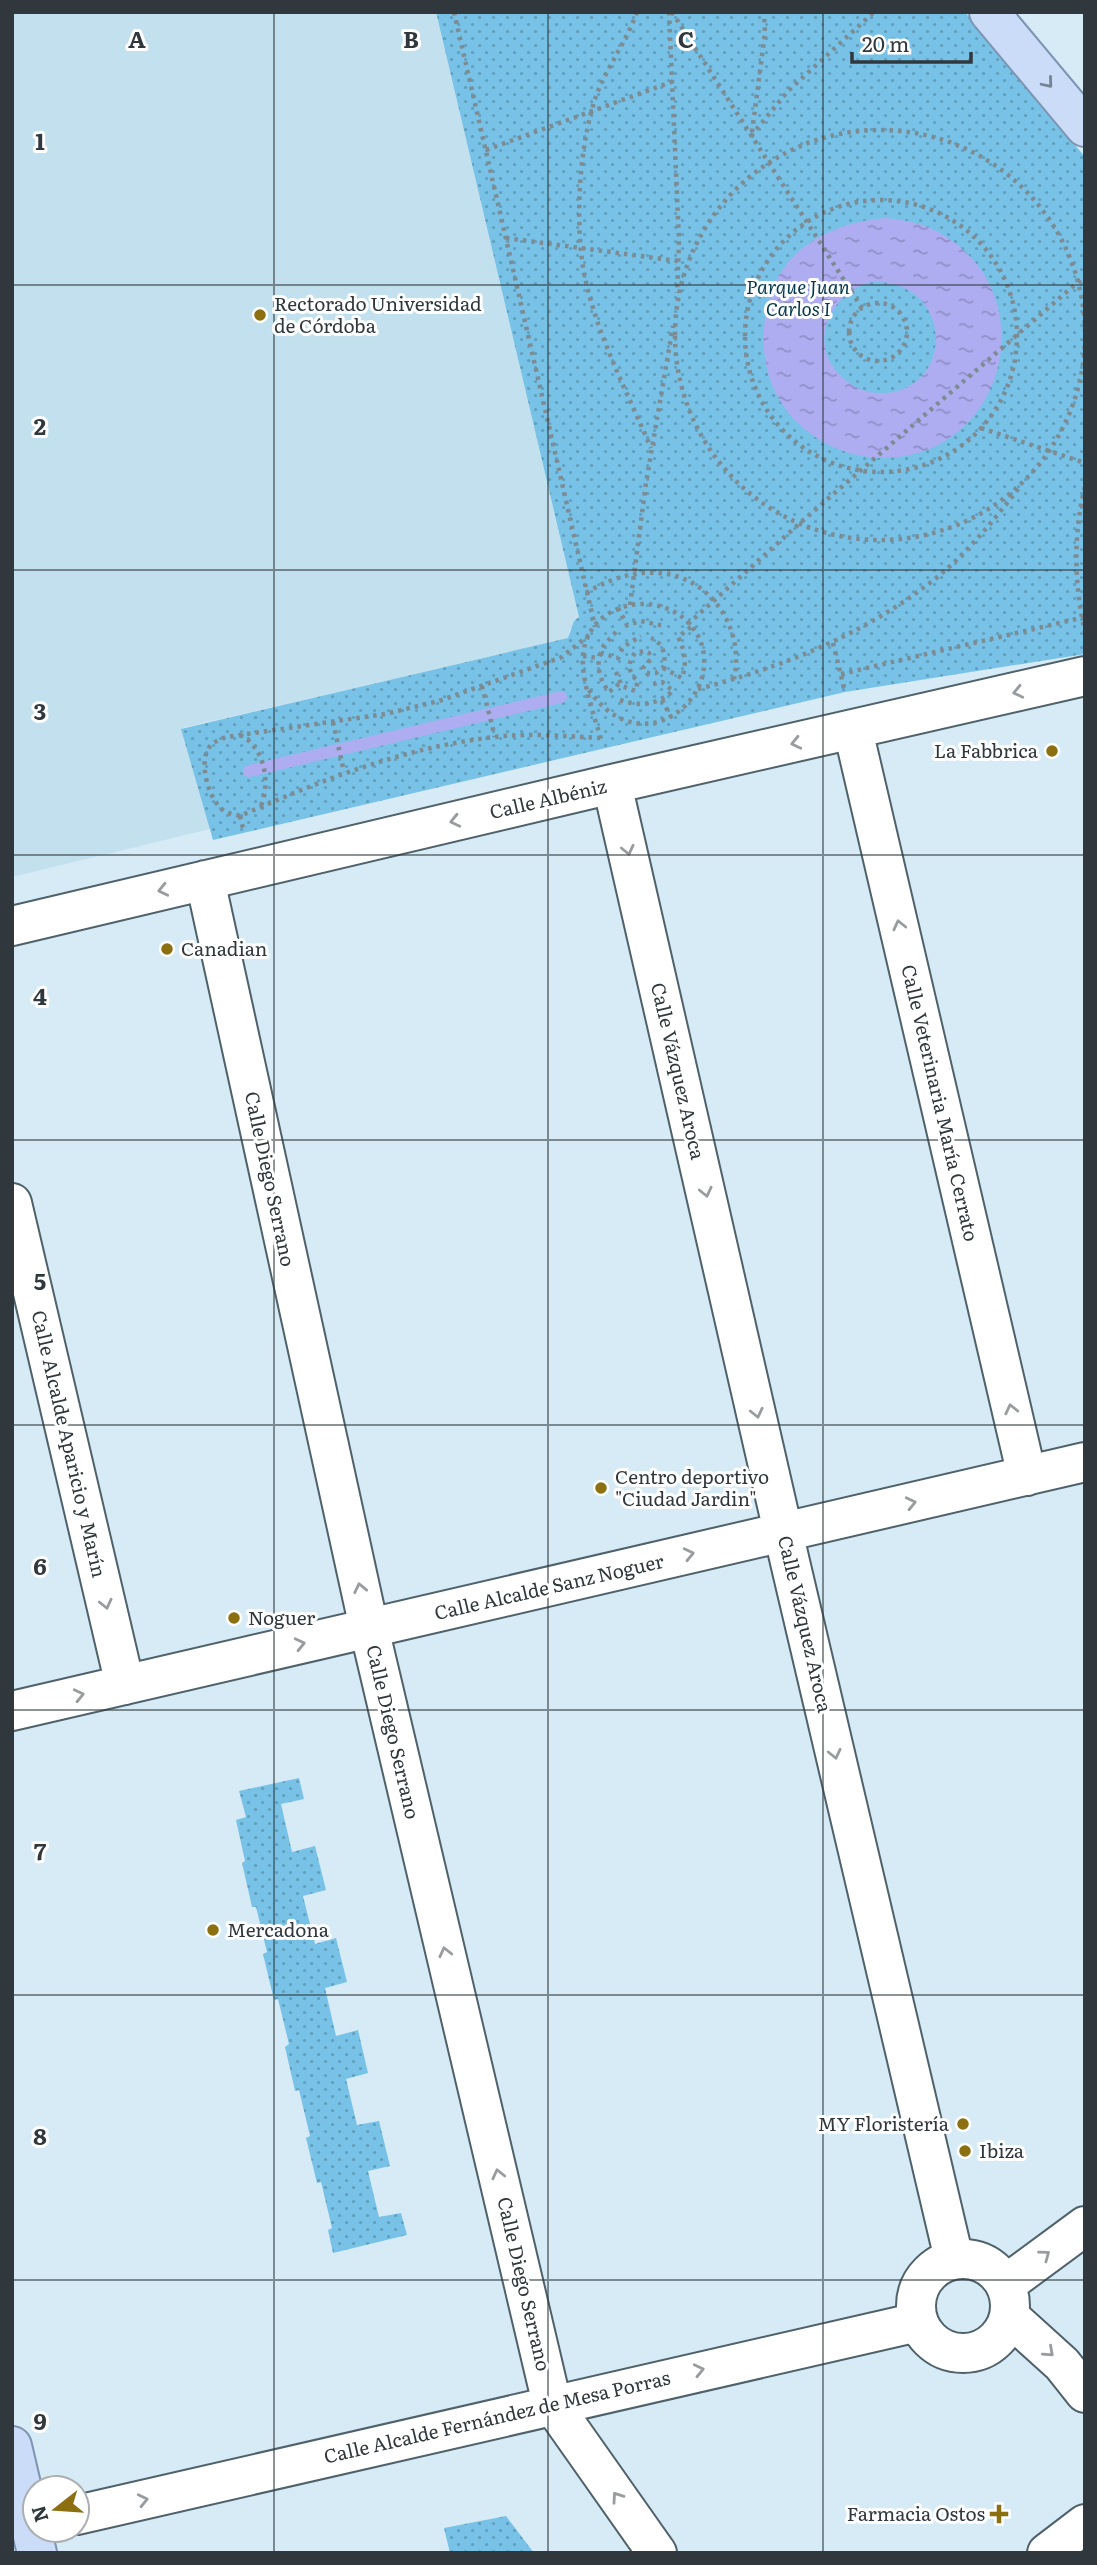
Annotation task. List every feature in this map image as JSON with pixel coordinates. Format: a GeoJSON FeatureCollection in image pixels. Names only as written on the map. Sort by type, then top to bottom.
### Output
{"type":"FeatureCollection","features":[{"type":"Feature","properties":{"kind":"main road"},"geometry":{"type":"LineString","coordinates":[[989,12],[1085,127]]}},
{"type":"Feature","properties":{"kind":"main road"},"geometry":{"type":"LineString","coordinates":[[12,2446],[21,2482]]}},
{"type":"Feature","properties":{"kind":"street","name":"Calle Albéniz"},"geometry":{"type":"LineString","coordinates":[[12,926],[612,784],[1085,676]]}},
{"type":"Feature","properties":{"kind":"street","name":"Calle Veterinaria María Cerrato"},"geometry":{"type":"LineString","coordinates":[[853,730],[1027,1476]]}},
{"type":"Feature","properties":{"kind":"street","name":"Calle Vázquez Aroca"},"geometry":{"type":"LineString","coordinates":[[612,784],[954,2259]]}},
{"type":"Feature","properties":{"kind":"street","name":"Calle Diego Serrano"},"geometry":{"type":"LineString","coordinates":[[205,880],[369,1628],[552,2404],[657,2553]]}},
{"type":"Feature","properties":{"kind":"street","name":"Calle Alcalde Aparicio y Marín"},"geometry":{"type":"LineString","coordinates":[[12,1203],[125,1685]]}},
{"type":"Feature","properties":{"kind":"street","name":"Calle Alcalde Sanz Noguer"},"geometry":{"type":"LineString","coordinates":[[12,1711],[1085,1462]]}},
{"type":"Feature","properties":{"kind":"street"},"geometry":{"type":"LineString","coordinates":[[1085,2226],[1007,2300],[999,2336],[991,2343],[971,2352],[950,2351],[939,2347],[923,2332],[918,2322],[916,2298],[919,2287],[933,2268],[954,2259],[964,2258],[984,2263],[993,2269],[1007,2300],[1085,2393]]}},
{"type":"Feature","properties":{"kind":"street","name":"Calle Alcalde Fernández de Mesa Porras"},"geometry":{"type":"LineString","coordinates":[[91,2512],[918,2322]]}},
{"type":"Feature","properties":{"kind":"street"},"geometry":{"type":"LineString","coordinates":[[1047,2553],[1085,2524]]}},
{"type":"Feature","properties":{"kind":"path"},"geometry":{"type":"LineString","coordinates":[[454,12],[595,627]]}},
{"type":"Feature","properties":{"kind":"path"},"geometry":{"type":"LineString","coordinates":[[637,12],[624,43],[606,73],[592,110],[582,180],[580,247],[593,304],[652,449]]}},
{"type":"Feature","properties":{"kind":"path"},"geometry":{"type":"LineString","coordinates":[[670,12],[674,81],[678,369],[691,414],[706,442],[725,468],[747,490],[772,509],[831,534],[863,539],[919,536],[958,524],[987,510],[1025,479]]}},
{"type":"Feature","properties":{"kind":"path"},"geometry":{"type":"LineString","coordinates":[[670,12],[862,308]]}},
{"type":"Feature","properties":{"kind":"path"},"geometry":{"type":"LineString","coordinates":[[751,136],[765,33],[764,12]]}},
{"type":"Feature","properties":{"kind":"path"},"geometry":{"type":"LineString","coordinates":[[751,136],[788,91],[874,12]]}},
{"type":"Feature","properties":{"kind":"path"},"geometry":{"type":"LineString","coordinates":[[486,150],[674,81]]}},
{"type":"Feature","properties":{"kind":"path"},"geometry":{"type":"LineString","coordinates":[[630,605],[652,449],[677,306],[690,259],[712,217],[743,182],[768,163],[807,143],[848,132],[891,130],[947,141],[973,152],[998,167],[1030,195],[1056,230],[1068,256],[1077,283],[1083,321],[1081,370],[1070,408],[1048,451],[994,519],[932,582],[873,621],[833,643],[783,663],[698,689]]}},
{"type":"Feature","properties":{"kind":"path"},"geometry":{"type":"LineString","coordinates":[[874,200],[920,205],[955,221],[983,246],[999,270],[1011,296],[1017,335],[1014,363],[1006,390],[998,407],[981,428],[958,448],[924,465],[878,472],[833,463],[794,439],[777,423],[764,404],[748,360],[747,314],[762,270],[790,234],[830,210],[874,200]]}},
{"type":"Feature","properties":{"kind":"path"},"geometry":{"type":"LineString","coordinates":[[506,238],[678,261]]}},
{"type":"Feature","properties":{"kind":"path"},"geometry":{"type":"LineString","coordinates":[[663,668],[682,678],[686,667],[684,649],[678,637],[714,601],[1085,276]]}},
{"type":"Feature","properties":{"kind":"path"},"geometry":{"type":"LineString","coordinates":[[881,303],[890,306],[904,319],[906,339],[895,355],[887,359],[869,359],[854,348],[849,331],[855,314],[862,308],[881,303]]}},
{"type":"Feature","properties":{"kind":"path"},"geometry":{"type":"LineString","coordinates":[[981,428],[1085,463]]}},
{"type":"Feature","properties":{"kind":"path"},"geometry":{"type":"LineString","coordinates":[[1085,487],[1077,534],[1077,581],[1085,632]]}},
{"type":"Feature","properties":{"kind":"path"},"geometry":{"type":"LineString","coordinates":[[586,593],[603,583],[633,574],[660,573],[681,578],[701,589],[714,601],[730,623],[736,645],[737,666],[734,679]]}},
{"type":"Feature","properties":{"kind":"path"},"geometry":{"type":"LineString","coordinates":[[589,690],[600,706],[615,718],[633,723],[653,723],[671,717],[686,706],[698,689],[703,669],[701,648],[690,626],[678,614],[659,605],[638,603],[618,608],[601,619],[589,635],[562,657],[429,704],[333,722],[238,734],[214,741],[205,760],[207,780],[215,801],[226,812],[240,816],[344,772],[388,758],[495,737],[532,735],[600,738]]}},
{"type":"Feature","properties":{"kind":"path"},"geometry":{"type":"LineString","coordinates":[[618,608],[627,625],[641,621],[664,626]]}},
{"type":"Feature","properties":{"kind":"path"},"geometry":{"type":"LineString","coordinates":[[841,674],[1083,617]]}},
{"type":"Feature","properties":{"kind":"path"},"geometry":{"type":"LineString","coordinates":[[616,632],[604,645],[600,656],[600,676],[609,692],[620,683]]}},
{"type":"Feature","properties":{"kind":"path"},"geometry":{"type":"LineString","coordinates":[[589,635],[583,656],[583,672],[612,784]]}},
{"type":"Feature","properties":{"kind":"path"},"geometry":{"type":"LineString","coordinates":[[583,656],[618,658],[623,647],[641,636]]}},
{"type":"Feature","properties":{"kind":"path"},"geometry":{"type":"LineString","coordinates":[[616,672],[620,683],[628,690],[635,691],[638,681],[630,672],[629,664],[635,653],[649,653],[651,659],[643,668],[647,673],[656,673],[663,668],[664,652],[651,638]]}},
{"type":"Feature","properties":{"kind":"path"},"geometry":{"type":"LineString","coordinates":[[833,643],[853,730]]}},
{"type":"Feature","properties":{"kind":"path"},"geometry":{"type":"LineString","coordinates":[[620,700],[648,705],[662,700],[673,691],[662,682],[650,685]]}},
{"type":"Feature","properties":{"kind":"path"},"geometry":{"type":"LineString","coordinates":[[482,686],[495,737]]}},
{"type":"Feature","properties":{"kind":"path"},"geometry":{"type":"LineString","coordinates":[[662,700],[671,717]]}},
{"type":"Feature","properties":{"kind":"path"},"geometry":{"type":"LineString","coordinates":[[333,722],[344,772]]}},
{"type":"Feature","properties":{"kind":"path"},"geometry":{"type":"LineString","coordinates":[[238,734],[251,740],[259,753],[266,780],[266,794],[260,807]]}},
{"type":"Feature","properties":{"kind":"shaded area","name":"Rectorado Universidad de Córdoba"},"geometry":{"type":"Polygon","coordinates":[[[12,12],[436,12],[579,617],[569,631],[569,638],[182,728],[210,829],[12,877],[12,12]]]}},
{"type":"Feature","properties":{"kind":"green space","name":"Parque Juan Carlos I"},"geometry":{"type":"Polygon","coordinates":[[[436,12],[965,12],[1085,157],[1085,654],[845,692],[213,840],[181,729],[568,638],[574,621],[579,617],[436,12]]]}},
{"type":"Feature","properties":{"kind":"green space"},"geometry":{"type":"Polygon","coordinates":[[[299,1778],[304,1799],[281,1804],[292,1852],[315,1846],[326,1890],[303,1896],[315,1944],[336,1938],[347,1982],[325,1988],[336,2036],[358,2030],[368,2073],[346,2079],[357,2125],[379,2121],[390,2166],[368,2171],[379,2217],[401,2213],[407,2235],[333,2253],[328,2230],[332,2228],[321,2182],[317,2183],[306,2138],[310,2136],[299,2090],[295,2091],[285,2047],[289,2044],[278,1999],[274,2000],[263,1954],[267,1952],[256,1907],[252,1907],[236,1820],[246,1817],[239,1791],[299,1778]]]}},
{"type":"Feature","properties":{"kind":"green space"},"geometry":{"type":"Polygon","coordinates":[[[506,2516],[534,2553],[450,2553],[444,2528],[506,2516]]]}},
{"type":"Feature","properties":{"kind":"water"},"geometry":{"type":"Polygon","coordinates":[[[885,218],[899,220],[920,224],[940,233],[973,260],[993,293],[1001,330],[998,367],[984,401],[960,430],[927,450],[885,458],[850,453],[808,432],[779,399],[767,370],[764,354],[767,307],[773,287],[783,269],[795,255],[827,233],[865,221],[885,218]],[[872,282],[857,288],[835,308],[828,321],[825,336],[831,364],[842,377],[862,390],[886,393],[909,386],[925,373],[934,354],[936,334],[930,314],[918,297],[899,286],[872,282]]]}},
{"type":"Feature","properties":{"kind":"waterway"},"geometry":{"type":"LineString","coordinates":[[249,771],[561,697]]}},
{"type":"Feature","properties":{"kind":"place","name":"Rectorado Universidad de Córdoba"},"geometry":{"type":"Point","coordinates":[260,315]}},
{"type":"Feature","properties":{"kind":"place","name":"La Fabbrica"},"geometry":{"type":"Point","coordinates":[1052,751]}},
{"type":"Feature","properties":{"kind":"place","name":"Canadian"},"geometry":{"type":"Point","coordinates":[167,949]}},
{"type":"Feature","properties":{"kind":"place","name":"Centro deportivo \"Ciudad Jardin\""},"geometry":{"type":"Point","coordinates":[601,1488]}},
{"type":"Feature","properties":{"kind":"place","name":"Noguer"},"geometry":{"type":"Point","coordinates":[234,1618]}},
{"type":"Feature","properties":{"kind":"place","name":"Mercadona"},"geometry":{"type":"Point","coordinates":[213,1930]}},
{"type":"Feature","properties":{"kind":"place","name":"MY Floristería"},"geometry":{"type":"Point","coordinates":[963,2124]}},
{"type":"Feature","properties":{"kind":"place","name":"Ibiza"},"geometry":{"type":"Point","coordinates":[965,2151]}},
{"type":"Feature","properties":{"kind":"place","name":"Farmacia Ostos"},"geometry":{"type":"Point","coordinates":[999,2514]}}]}
